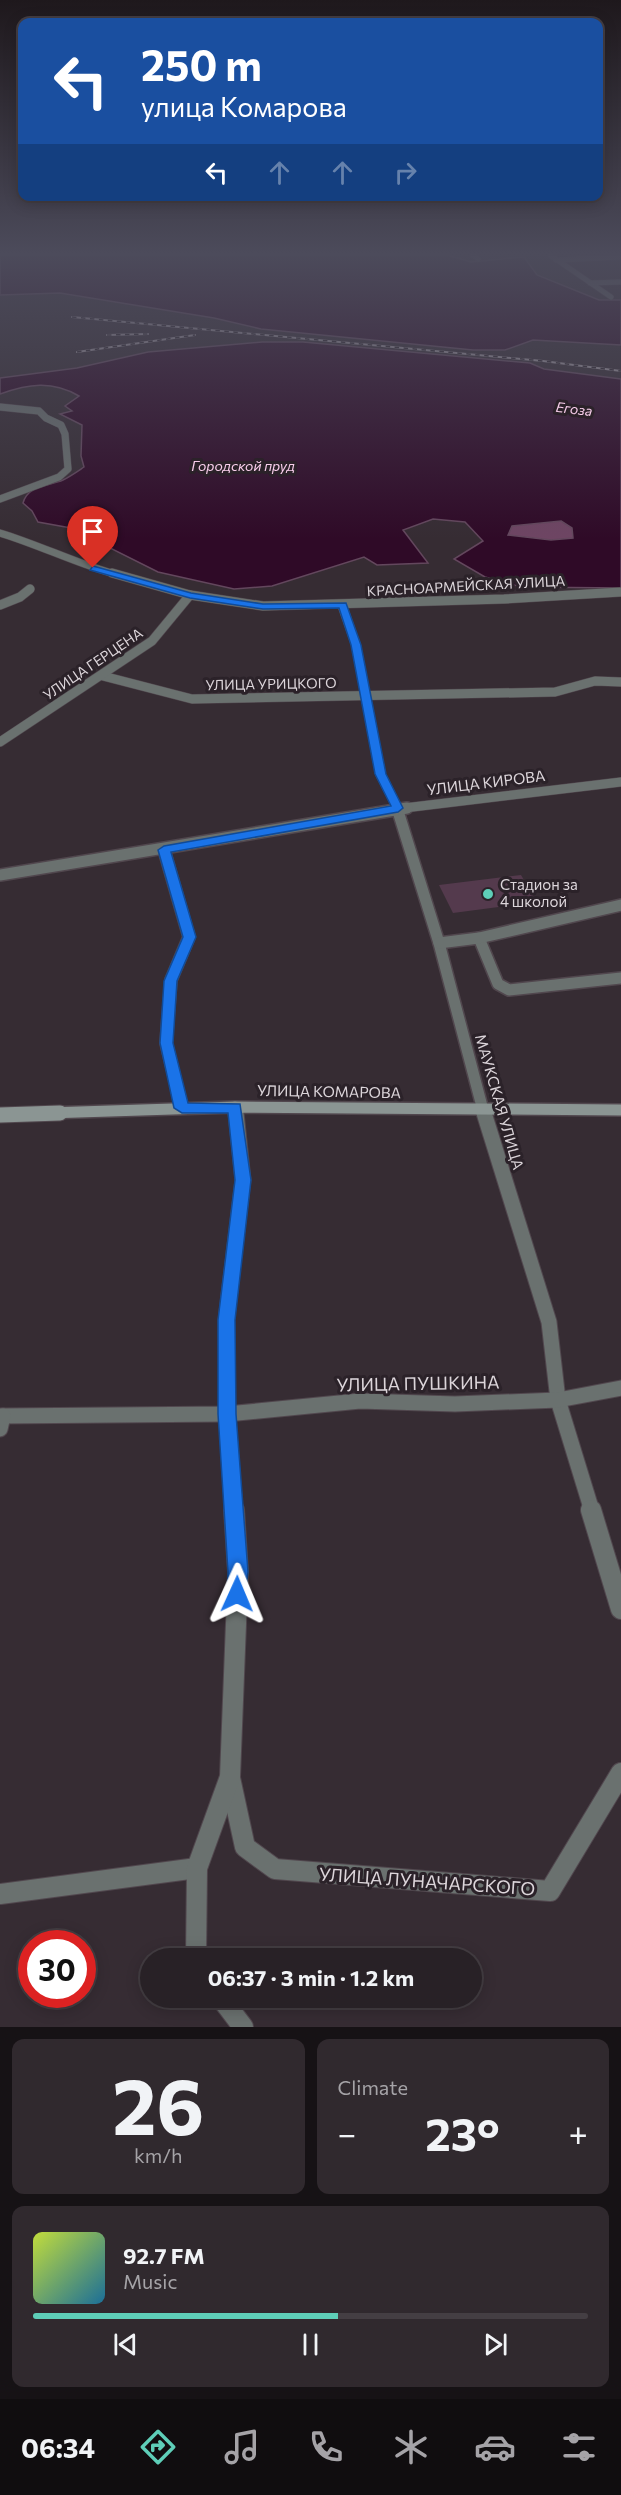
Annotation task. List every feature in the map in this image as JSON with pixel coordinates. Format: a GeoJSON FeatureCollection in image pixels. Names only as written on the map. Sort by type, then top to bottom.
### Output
{"type":"FeatureCollection","features":[{"type":"Feature","properties":{"kind":"street"},"geometry":{"type":"LineString","coordinates":[[0,407],[39,411],[46,418],[61,425],[65,434],[68,469],[60,477],[0,499]]}},
{"type":"Feature","properties":{"kind":"street","name":"КРАСНОАРМЕЙСКАЯ УЛИЦА"},"geometry":{"type":"LineString","coordinates":[[0,533],[39,544],[93,568],[190,595],[263,606],[342,605],[621,592]]}},
{"type":"Feature","properties":{"kind":"street"},"geometry":{"type":"LineString","coordinates":[[0,605],[20,597],[30,589]]}},
{"type":"Feature","properties":{"kind":"street","name":"УЛИЦА ГЕРЦЕНА"},"geometry":{"type":"LineString","coordinates":[[0,742],[103,676],[152,641],[190,595]]}},
{"type":"Feature","properties":{"kind":"street","name":"МАУКСКАЯ УЛИЦА"},"geometry":{"type":"LineString","coordinates":[[342,605],[356,645],[380,774],[398,808],[439,943],[483,1110],[549,1322],[558,1400],[621,1609]]}},
{"type":"Feature","properties":{"kind":"street","name":"УЛИЦА УРИЦКОГО"},"geometry":{"type":"LineString","coordinates":[[103,676],[192,699],[555,692],[595,681],[621,682]]}},
{"type":"Feature","properties":{"kind":"street","name":"УЛИЦА КИРОВА"},"geometry":{"type":"LineString","coordinates":[[0,875],[164,850],[398,808],[621,782]]}},
{"type":"Feature","properties":{"kind":"street"},"geometry":{"type":"LineString","coordinates":[[164,850],[189,937],[171,981],[166,1043],[182,1108]]}},
{"type":"Feature","properties":{"kind":"street"},"geometry":{"type":"LineString","coordinates":[[439,943],[479,938],[621,905]]}},
{"type":"Feature","properties":{"kind":"street"},"geometry":{"type":"LineString","coordinates":[[479,938],[498,984],[509,990],[621,978]]}},
{"type":"Feature","properties":{"kind":"street"},"geometry":{"type":"LineString","coordinates":[[196,1948],[197,1868],[230,1777],[238,1572],[227,1414],[226,1320],[243,1180],[235,1107]]}},
{"type":"Feature","properties":{"kind":"street","name":"УЛИЦА КОМАРОВА"},"geometry":{"type":"LineString","coordinates":[[0,1115],[235,1107],[621,1110]]}},
{"type":"Feature","properties":{"kind":"street","name":"УЛИЦА ПУШКИНА"},"geometry":{"type":"LineString","coordinates":[[1,1420],[227,1414],[360,1401],[455,1404],[558,1400],[621,1388]]}},
{"type":"Feature","properties":{"kind":"street","name":"УЛИЦА ЛУНАЧАРСКОГО"},"geometry":{"type":"LineString","coordinates":[[230,1777],[245,1847],[275,1869],[550,1891],[621,1773]]}},
{"type":"Feature","properties":{"kind":"street"},"geometry":{"type":"LineString","coordinates":[[0,1894],[197,1868]]}},
{"type":"Feature","properties":{"kind":"street"},"geometry":{"type":"LineString","coordinates":[[229,2008],[243,2027]]}},
{"type":"Feature","properties":{"kind":"shaded area"},"geometry":{"type":"Polygon","coordinates":[[[561,521],[572,528],[574,538],[551,540],[508,535],[512,526],[561,521]]]}},
{"type":"Feature","properties":{"kind":"shaded area","name":"Стадион за 4 школой"},"geometry":{"type":"Polygon","coordinates":[[[521,875],[537,902],[453,913],[439,885],[521,875]]]}},
{"type":"Feature","properties":{"kind":"water","name":"Городской пруд"},"geometry":{"type":"Polygon","coordinates":[[[175,350],[385,350],[530,363],[544,369],[621,379],[621,588],[522,587],[485,577],[454,559],[483,541],[465,522],[433,519],[403,530],[428,563],[377,565],[364,557],[272,586],[234,589],[158,572],[108,547],[104,538],[82,530],[38,522],[32,511],[23,503],[34,489],[63,480],[84,467],[81,456],[82,425],[60,414],[72,411],[65,406],[79,396],[59,388],[40,385],[0,394],[0,378],[77,368],[148,352],[175,350]],[[561,521],[512,526],[508,535],[551,540],[573,538],[572,528],[561,521]]]}},
{"type":"Feature","properties":{"kind":"railway"},"geometry":{"type":"LineString","coordinates":[[77,352],[94,350]]}},
{"type":"Feature","properties":{"kind":"railway"},"geometry":{"type":"LineString","coordinates":[[421,350],[621,371]]}},
{"type":"Feature","properties":{"kind":"place","name":"Стадион за 4 школой"},"geometry":{"type":"Point","coordinates":[488,894]}},
{"type":"Feature","properties":{"kind":"route"},"geometry":{"type":"LineString","coordinates":[[93,568],[190,595],[263,606],[342,605],[356,645],[380,774],[398,808],[164,850],[189,937],[171,981],[166,1043],[182,1108],[235,1107],[243,1180],[226,1320],[227,1414],[238,1572],[237,1594]]}},
{"type":"Feature","properties":{"kind":"water label","name":"Егоза"},"geometry":{"type":"Point","coordinates":[574,409]}}]}
